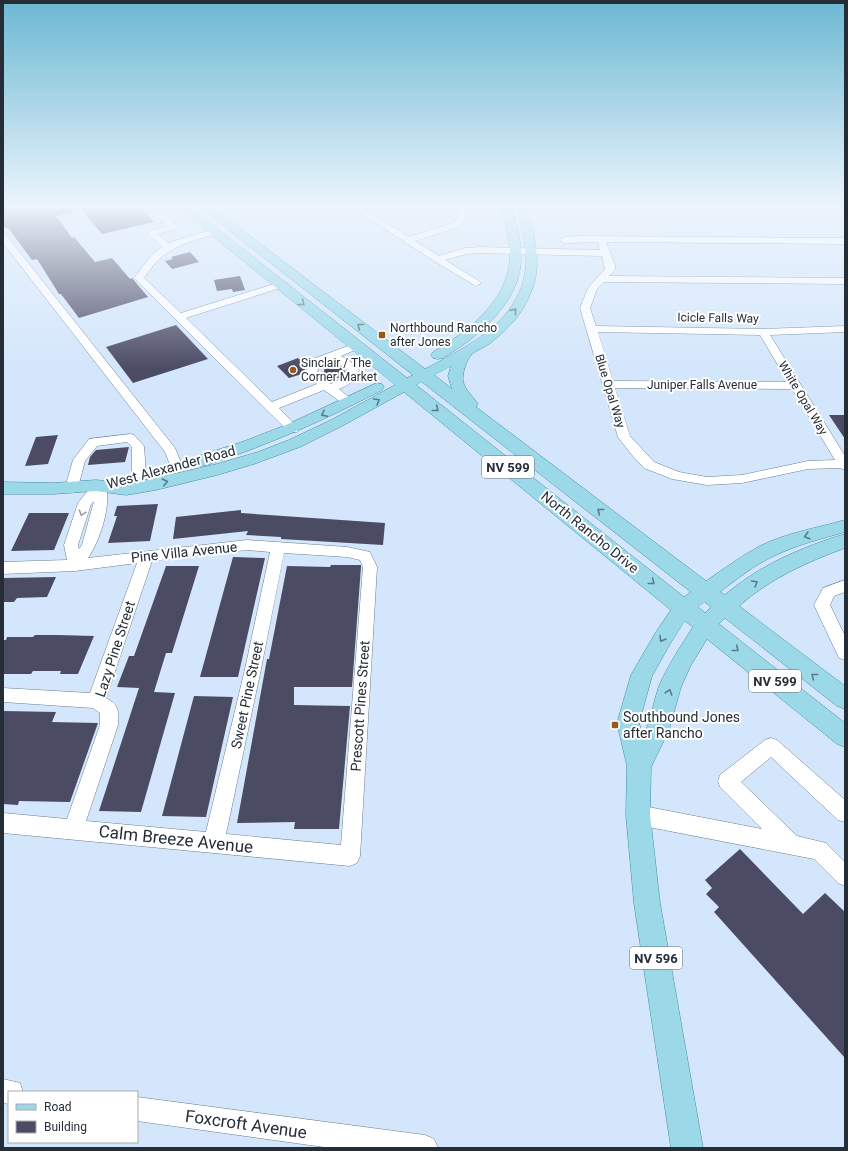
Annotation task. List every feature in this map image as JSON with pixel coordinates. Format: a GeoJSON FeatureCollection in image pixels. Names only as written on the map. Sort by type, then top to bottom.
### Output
{"type":"FeatureCollection","features":[{"type":"Feature","properties":{"kind":"main road","name":"North Rancho Drive"},"geometry":{"type":"LineString","coordinates":[[251,262],[706,624],[845,737]]}},
{"type":"Feature","properties":{"kind":"main road","name":"North Rancho Drive"},"geometry":{"type":"LineString","coordinates":[[276,262],[845,700]]}},
{"type":"Feature","properties":{"kind":"main road"},"geometry":{"type":"LineString","coordinates":[[400,381],[418,371],[459,342],[484,321],[496,307],[507,288],[513,275],[515,262]]}},
{"type":"Feature","properties":{"kind":"main road"},"geometry":{"type":"LineString","coordinates":[[418,371],[464,355],[497,330],[518,307],[525,294],[532,273],[532,262]]}},
{"type":"Feature","properties":{"kind":"main road"},"geometry":{"type":"LineString","coordinates":[[464,355],[455,372],[457,385],[488,424]]}},
{"type":"Feature","properties":{"kind":"main road","name":"West Alexander Road"},"geometry":{"type":"LineString","coordinates":[[99,486],[126,476],[177,467],[238,450],[294,429],[349,402],[400,381]]}},
{"type":"Feature","properties":{"kind":"main road","name":"West Alexander Road"},"geometry":{"type":"LineString","coordinates":[[3,488],[72,488],[99,486],[124,489],[161,483],[234,465],[267,454],[309,437],[356,414],[400,381]]}},
{"type":"Feature","properties":{"kind":"main road"},"geometry":{"type":"LineString","coordinates":[[234,465],[245,454],[290,436],[294,429]]}},
{"type":"Feature","properties":{"kind":"main road"},"geometry":{"type":"LineString","coordinates":[[704,592],[747,562],[783,544],[845,526]]}},
{"type":"Feature","properties":{"kind":"main road"},"geometry":{"type":"LineString","coordinates":[[724,607],[747,587],[777,570],[803,556],[845,541]]}},
{"type":"Feature","properties":{"kind":"main road","name":"NV 596"},"geometry":{"type":"LineString","coordinates":[[687,1148],[647,903],[638,815],[639,766],[628,723],[642,675],[666,632],[684,607],[704,592]]}},
{"type":"Feature","properties":{"kind":"main road","name":"NV 596"},"geometry":{"type":"LineString","coordinates":[[639,766],[658,730],[670,687],[683,660],[706,624],[724,607]]}},
{"type":"Feature","properties":{"kind":"street"},"geometry":{"type":"LineString","coordinates":[[22,262],[171,451],[177,467]]}},
{"type":"Feature","properties":{"kind":"street"},"geometry":{"type":"LineString","coordinates":[[151,262],[139,278],[294,429]]}},
{"type":"Feature","properties":{"kind":"street"},"geometry":{"type":"LineString","coordinates":[[442,262],[476,282]]}},
{"type":"Feature","properties":{"kind":"street","name":"Blue Opal Way"},"geometry":{"type":"LineString","coordinates":[[608,262],[610,270],[593,288],[585,308],[624,437],[649,465],[677,476],[707,481],[742,479],[808,465],[828,463],[845,465]]}},
{"type":"Feature","properties":{"kind":"street"},"geometry":{"type":"LineString","coordinates":[[602,279],[845,281]]}},
{"type":"Feature","properties":{"kind":"street"},"geometry":{"type":"LineString","coordinates":[[179,317],[280,285]]}},
{"type":"Feature","properties":{"kind":"street","name":"Icicle Falls Way"},"geometry":{"type":"LineString","coordinates":[[591,329],[763,332],[845,329]]}},
{"type":"Feature","properties":{"kind":"street","name":"White Opal Way"},"geometry":{"type":"LineString","coordinates":[[763,332],[845,465]]}},
{"type":"Feature","properties":{"kind":"street"},"geometry":{"type":"LineString","coordinates":[[349,402],[311,373],[317,361],[356,346]]}},
{"type":"Feature","properties":{"kind":"street"},"geometry":{"type":"LineString","coordinates":[[271,407],[349,380],[353,375],[353,370],[350,366],[332,356]]}},
{"type":"Feature","properties":{"kind":"street","name":"Juniper Falls Avenue"},"geometry":{"type":"LineString","coordinates":[[608,384],[795,386]]}},
{"type":"Feature","properties":{"kind":"street"},"geometry":{"type":"LineString","coordinates":[[72,488],[80,460],[93,442],[130,438],[138,446],[140,474]]}},
{"type":"Feature","properties":{"kind":"street"},"geometry":{"type":"LineString","coordinates":[[75,565],[89,546],[101,502],[99,486]]}},
{"type":"Feature","properties":{"kind":"street"},"geometry":{"type":"LineString","coordinates":[[75,565],[71,545],[73,537],[85,503],[99,486]]}},
{"type":"Feature","properties":{"kind":"street"},"geometry":{"type":"LineString","coordinates":[[73,537],[91,536]]}},
{"type":"Feature","properties":{"kind":"street","name":"Pine Villa Avenue"},"geometry":{"type":"LineString","coordinates":[[3,568],[75,565],[247,545],[348,552],[366,556]]}},
{"type":"Feature","properties":{"kind":"street","name":"Sweet Pine Street"},"geometry":{"type":"LineString","coordinates":[[214,843],[253,669],[278,546]]}},
{"type":"Feature","properties":{"kind":"street","name":"Lazy Pine Street"},"geometry":{"type":"LineString","coordinates":[[73,828],[109,725],[109,709],[96,701],[147,556]]}},
{"type":"Feature","properties":{"kind":"street","name":"Prescott Pines Street"},"geometry":{"type":"LineString","coordinates":[[350,856],[370,567],[366,556]]}},
{"type":"Feature","properties":{"kind":"street"},"geometry":{"type":"LineString","coordinates":[[845,586],[828,592],[822,604],[845,654]]}},
{"type":"Feature","properties":{"kind":"street"},"geometry":{"type":"LineString","coordinates":[[3,695],[96,701]]}},
{"type":"Feature","properties":{"kind":"street"},"geometry":{"type":"LineString","coordinates":[[792,845],[727,781],[771,746],[845,814]]}},
{"type":"Feature","properties":{"kind":"street"},"geometry":{"type":"LineString","coordinates":[[638,815],[819,850],[845,876]]}},
{"type":"Feature","properties":{"kind":"street","name":"Calm Breeze Avenue"},"geometry":{"type":"LineString","coordinates":[[3,822],[350,856]]}},
{"type":"Feature","properties":{"kind":"street","name":"Foxcroft Avenue"},"geometry":{"type":"LineString","coordinates":[[138,1109],[426,1148]]}},
{"type":"Feature","properties":{"kind":"building"},"geometry":{"type":"Polygon","coordinates":[[[39,262],[115,262],[130,279],[132,278],[148,297],[79,318],[61,294],[59,294],[39,262]]]}},
{"type":"Feature","properties":{"kind":"building"},"geometry":{"type":"Polygon","coordinates":[[[166,262],[199,262],[172,269],[166,262]]]}},
{"type":"Feature","properties":{"kind":"building"},"geometry":{"type":"Polygon","coordinates":[[[240,276],[245,290],[233,292],[232,289],[217,291],[214,280],[240,276]]]}},
{"type":"Feature","properties":{"kind":"building"},"geometry":{"type":"Polygon","coordinates":[[[176,325],[208,359],[133,383],[106,347],[176,325]]]}},
{"type":"Feature","properties":{"kind":"building","name":"Sinclair / The Corner Market"},"geometry":{"type":"Polygon","coordinates":[[[298,358],[307,366],[302,374],[289,378],[277,366],[298,358]]]}},
{"type":"Feature","properties":{"kind":"building"},"geometry":{"type":"Polygon","coordinates":[[[325,367],[342,368],[345,371],[343,376],[340,378],[325,377],[323,375],[325,367]]]}},
{"type":"Feature","properties":{"kind":"building"},"geometry":{"type":"Polygon","coordinates":[[[829,415],[845,415],[845,439],[829,415]]]}},
{"type":"Feature","properties":{"kind":"building"},"geometry":{"type":"Polygon","coordinates":[[[58,435],[48,464],[25,466],[36,437],[58,435]]]}},
{"type":"Feature","properties":{"kind":"building"},"geometry":{"type":"Polygon","coordinates":[[[129,447],[125,462],[88,465],[90,457],[96,450],[129,447]]]}},
{"type":"Feature","properties":{"kind":"building"},"geometry":{"type":"Polygon","coordinates":[[[158,504],[150,541],[108,543],[117,516],[114,516],[117,506],[158,504]]]}},
{"type":"Feature","properties":{"kind":"building"},"geometry":{"type":"Polygon","coordinates":[[[241,510],[241,513],[385,523],[383,545],[281,539],[281,537],[246,535],[248,531],[173,539],[176,517],[241,510]]]}},
{"type":"Feature","properties":{"kind":"building"},"geometry":{"type":"Polygon","coordinates":[[[29,513],[69,513],[54,550],[11,551],[29,513]]]}},
{"type":"Feature","properties":{"kind":"building"},"geometry":{"type":"Polygon","coordinates":[[[233,557],[265,558],[238,677],[200,677],[233,557]]]}},
{"type":"Feature","properties":{"kind":"building"},"geometry":{"type":"Polygon","coordinates":[[[331,565],[361,565],[352,687],[294,687],[294,705],[350,706],[339,829],[294,829],[295,822],[237,823],[267,659],[269,659],[287,566],[330,567],[331,565]]]}},
{"type":"Feature","properties":{"kind":"building"},"geometry":{"type":"Polygon","coordinates":[[[166,566],[199,566],[172,653],[166,653],[154,692],[175,693],[141,812],[99,811],[139,688],[117,687],[129,656],[134,656],[166,566]]]}},
{"type":"Feature","properties":{"kind":"building"},"geometry":{"type":"Polygon","coordinates":[[[56,577],[47,597],[17,598],[14,602],[3,602],[3,578],[56,577]]]}},
{"type":"Feature","properties":{"kind":"building"},"geometry":{"type":"Polygon","coordinates":[[[35,635],[94,636],[78,674],[60,674],[61,671],[33,671],[31,674],[3,674],[3,640],[6,640],[7,637],[33,637],[35,635]]]}},
{"type":"Feature","properties":{"kind":"building"},"geometry":{"type":"Polygon","coordinates":[[[194,696],[233,697],[206,817],[162,816],[194,696]]]}},
{"type":"Feature","properties":{"kind":"building"},"geometry":{"type":"Polygon","coordinates":[[[3,711],[56,712],[52,722],[98,723],[70,802],[19,801],[18,805],[3,804],[3,711]]]}},
{"type":"Feature","properties":{"kind":"building"},"geometry":{"type":"Polygon","coordinates":[[[740,849],[803,914],[825,893],[845,912],[845,1058],[714,912],[719,907],[706,894],[712,888],[705,880],[740,849]]]}},
{"type":"Feature","properties":{"kind":"place","name":"Northbound Rancho after Jones"},"geometry":{"type":"Point","coordinates":[382,335]}},
{"type":"Feature","properties":{"kind":"place","name":"Sinclair / The Corner Market"},"geometry":{"type":"Point","coordinates":[293,370]}},
{"type":"Feature","properties":{"kind":"place","name":"Southbound Jones after Rancho"},"geometry":{"type":"Point","coordinates":[615,725]}}]}
